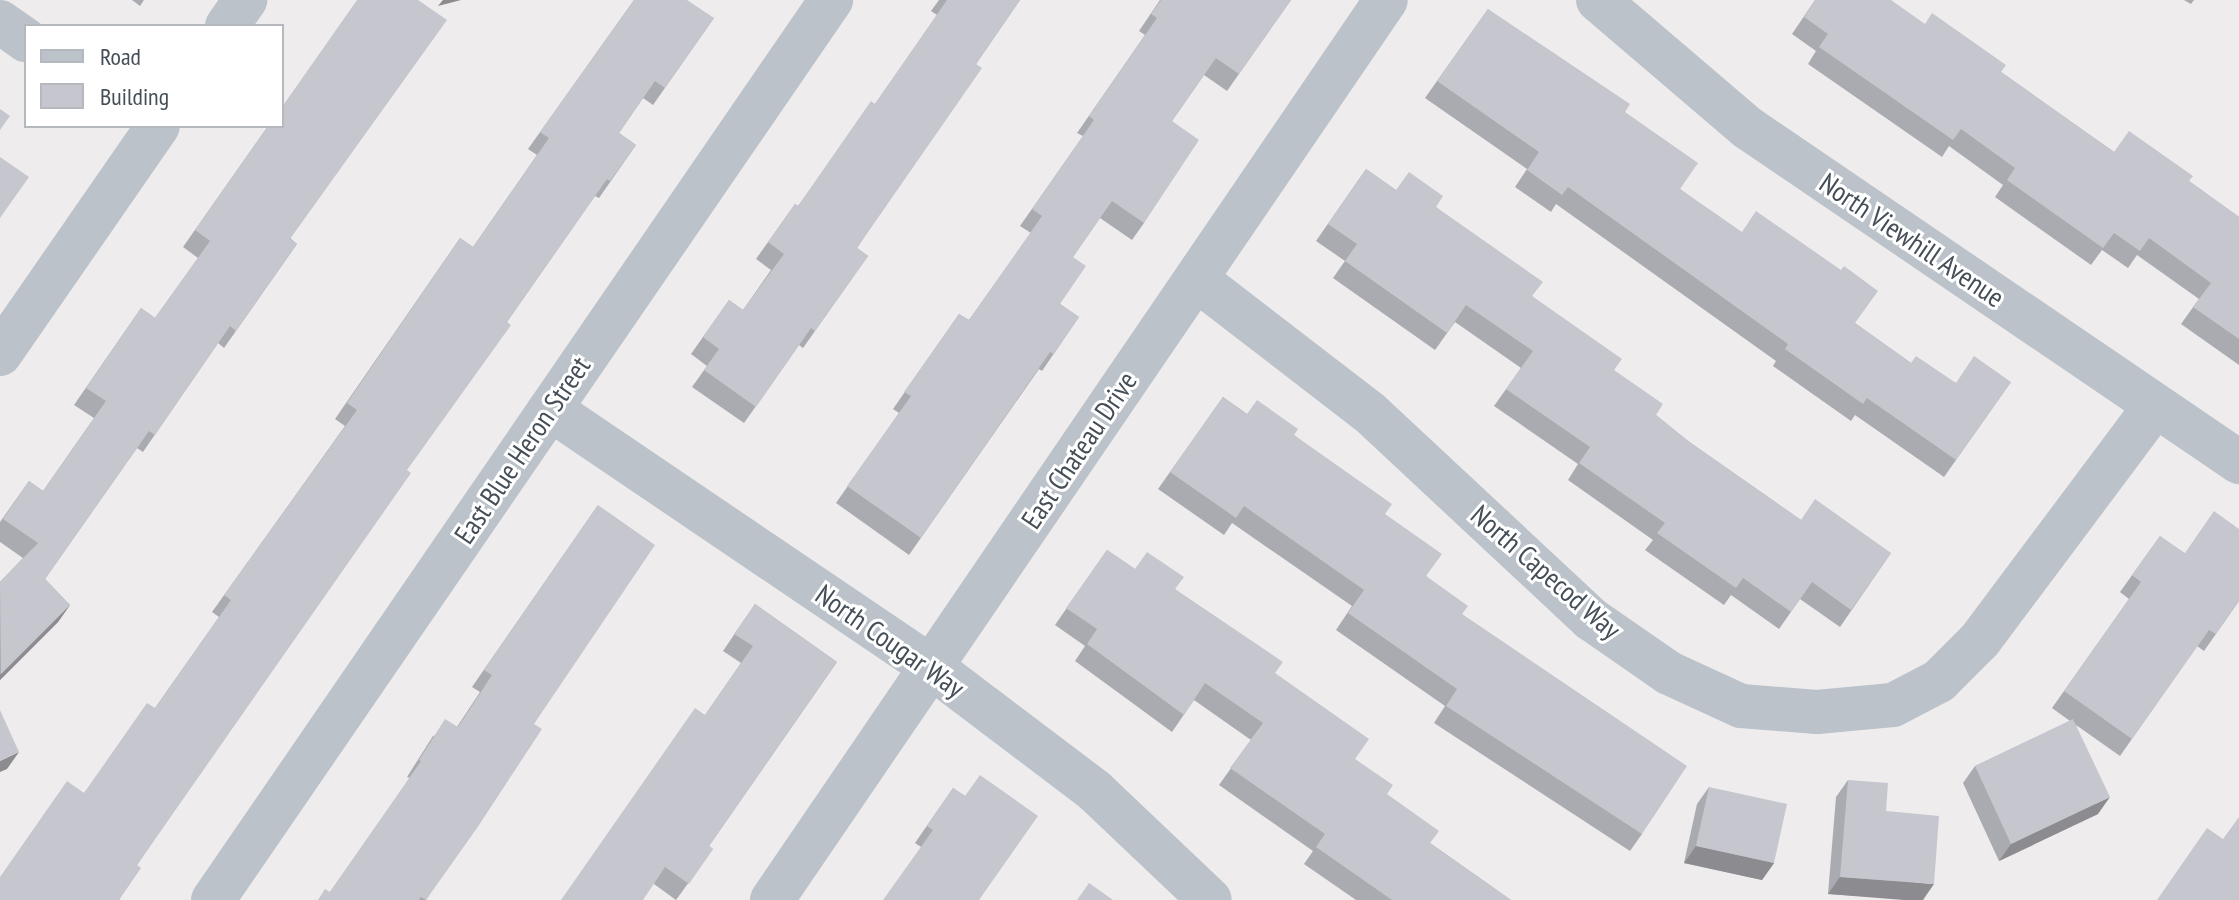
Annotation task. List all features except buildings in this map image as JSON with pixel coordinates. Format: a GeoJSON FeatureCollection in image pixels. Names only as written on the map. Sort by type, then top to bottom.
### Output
{"type":"FeatureCollection","features":[{"type":"Feature","properties":{"kind":"street"},"geometry":{"type":"LineString","coordinates":[[228,24],[245,0]]}},
{"type":"Feature","properties":{"kind":"street","name":"East Chateau Drive"},"geometry":{"type":"LineString","coordinates":[[772,900],[1386,0]]}},
{"type":"Feature","properties":{"kind":"street","name":"North Viewhill Avenue"},"geometry":{"type":"LineString","coordinates":[[1598,0],[1748,128],[2239,462]]}},
{"type":"Feature","properties":{"kind":"street","name":"East Blue Heron Street"},"geometry":{"type":"LineString","coordinates":[[213,900],[550,409],[818,5]]}},
{"type":"Feature","properties":{"kind":"street"},"geometry":{"type":"LineString","coordinates":[[0,22],[24,39]]}},
{"type":"Feature","properties":{"kind":"street"},"geometry":{"type":"LineString","coordinates":[[0,354],[153,128]]}},
{"type":"Feature","properties":{"kind":"street","name":"North Capecod Way"},"geometry":{"type":"LineString","coordinates":[[1196,279],[1369,412],[1591,619],[1669,673],[1741,706],[1817,712],[1893,705],[1939,681],[1980,640],[2155,406]]}},
{"type":"Feature","properties":{"kind":"street","name":"North Cougar Way"},"geometry":{"type":"LineString","coordinates":[[550,409],[930,666],[1095,791],[1210,900]]}}]}
